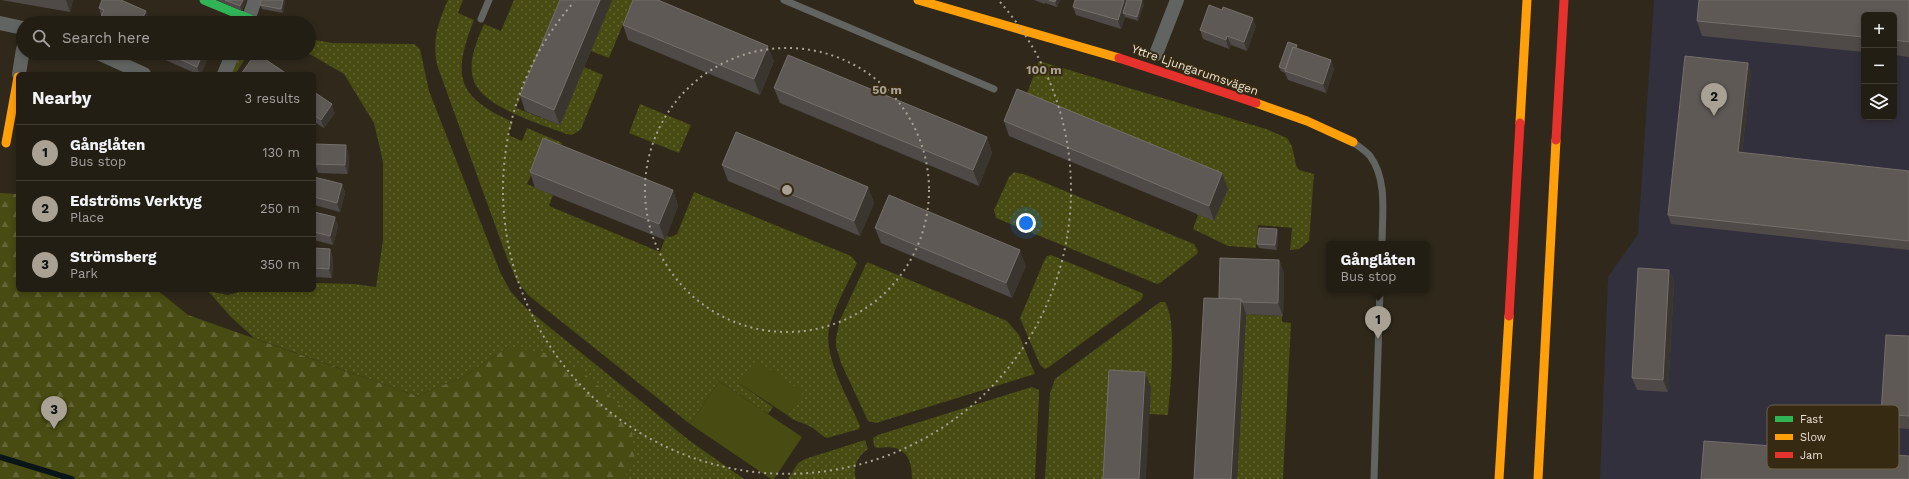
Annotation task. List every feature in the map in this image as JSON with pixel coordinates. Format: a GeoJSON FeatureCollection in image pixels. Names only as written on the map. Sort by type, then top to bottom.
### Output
{"type":"FeatureCollection","features":[{"type":"Feature","properties":{"kind":"main road"},"geometry":{"type":"LineString","coordinates":[[204,0],[238,16]]}},
{"type":"Feature","properties":{"kind":"main road","name":"Yttre Ljungarumsvägen"},"geometry":{"type":"LineString","coordinates":[[918,0],[1151,67],[1302,119],[1353,142]]}},
{"type":"Feature","properties":{"kind":"main road"},"geometry":{"type":"LineString","coordinates":[[1499,479],[1527,0]]}},
{"type":"Feature","properties":{"kind":"main road"},"geometry":{"type":"LineString","coordinates":[[1538,479],[1564,0]]}},
{"type":"Feature","properties":{"kind":"main road"},"geometry":{"type":"LineString","coordinates":[[6,143],[16,88]]}},
{"type":"Feature","properties":{"kind":"street"},"geometry":{"type":"LineString","coordinates":[[250,16],[255,0]]}},
{"type":"Feature","properties":{"kind":"street"},"geometry":{"type":"LineString","coordinates":[[1156,54],[1177,0]]}},
{"type":"Feature","properties":{"kind":"street"},"geometry":{"type":"LineString","coordinates":[[0,23],[16,26]]}},
{"type":"Feature","properties":{"kind":"street"},"geometry":{"type":"LineString","coordinates":[[19,72],[21,60]]}},
{"type":"Feature","properties":{"kind":"street"},"geometry":{"type":"LineString","coordinates":[[113,60],[140,72]]}},
{"type":"Feature","properties":{"kind":"street"},"geometry":{"type":"LineString","coordinates":[[225,72],[230,60]]}},
{"type":"Feature","properties":{"kind":"lane"},"geometry":{"type":"LineString","coordinates":[[481,19],[489,0]]}},
{"type":"Feature","properties":{"kind":"lane"},"geometry":{"type":"LineString","coordinates":[[784,0],[994,89]]}},
{"type":"Feature","properties":{"kind":"lane","name":"Yttre Ljungarumsvägen"},"geometry":{"type":"LineString","coordinates":[[1353,142],[1370,156],[1378,170],[1382,188],[1382,241]]}},
{"type":"Feature","properties":{"kind":"lane"},"geometry":{"type":"LineString","coordinates":[[1374,479],[1380,293]]}},
{"type":"Feature","properties":{"kind":"shaded area"},"geometry":{"type":"Polygon","coordinates":[[[1654,0],[1909,0],[1909,479],[1600,479],[1608,277],[1638,234],[1654,0]]]}},
{"type":"Feature","properties":{"kind":"green space"},"geometry":{"type":"Polygon","coordinates":[[[448,0],[463,0],[458,13],[474,20],[467,39],[463,56],[462,70],[464,83],[470,94],[494,113],[513,122],[508,135],[522,141],[527,128],[562,143],[557,157],[538,160],[527,184],[553,195],[549,206],[660,252],[666,236],[671,237],[677,234],[694,192],[851,256],[857,263],[835,309],[828,337],[829,349],[833,363],[843,390],[860,426],[859,429],[827,438],[811,427],[787,415],[802,392],[740,384],[773,407],[768,414],[719,381],[690,424],[528,295],[517,281],[507,258],[437,65],[435,47],[437,31],[441,16],[448,0]]]}},
{"type":"Feature","properties":{"kind":"green space"},"geometry":{"type":"Polygon","coordinates":[[[514,0],[561,0],[516,108],[560,125],[584,67],[603,75],[581,129],[572,135],[527,120],[499,106],[487,98],[478,88],[473,78],[472,58],[484,24],[501,31],[514,0]]]}},
{"type":"Feature","properties":{"kind":"green space"},"geometry":{"type":"Polygon","coordinates":[[[612,0],[633,0],[609,58],[591,51],[612,0]]]}},
{"type":"Feature","properties":{"kind":"green space"},"geometry":{"type":"Polygon","coordinates":[[[316,40],[332,43],[414,44],[420,49],[429,91],[501,274],[511,292],[526,308],[690,441],[744,479],[622,479],[635,462],[508,347],[463,377],[417,396],[254,338],[231,317],[209,292],[228,295],[239,292],[316,292],[316,283],[354,284],[376,287],[383,240],[383,162],[374,123],[344,74],[316,58],[316,40]]]}},
{"type":"Feature","properties":{"kind":"green space"},"geometry":{"type":"Polygon","coordinates":[[[235,60],[244,60],[236,72],[229,72],[235,60]]]}},
{"type":"Feature","properties":{"kind":"green space"},"geometry":{"type":"Polygon","coordinates":[[[1039,61],[1266,129],[1287,138],[1292,146],[1296,165],[1299,170],[1314,174],[1309,241],[1299,249],[1290,250],[1292,228],[1258,225],[1256,248],[1228,246],[1193,229],[1198,215],[1023,104],[1039,61]]]}},
{"type":"Feature","properties":{"kind":"green space"},"geometry":{"type":"Polygon","coordinates":[[[640,104],[691,125],[679,153],[629,133],[640,104]]]}},
{"type":"Feature","properties":{"kind":"green space"},"geometry":{"type":"Polygon","coordinates":[[[1014,172],[1026,175],[1194,244],[1198,251],[1197,254],[1157,284],[996,218],[994,210],[1009,177],[1014,172]]]}},
{"type":"Feature","properties":{"kind":"green space"},"geometry":{"type":"Polygon","coordinates":[[[0,193],[16,194],[16,292],[159,292],[188,315],[417,396],[463,377],[508,347],[546,353],[580,370],[619,404],[632,431],[635,463],[622,479],[0,479],[0,193]]]}},
{"type":"Feature","properties":{"kind":"green space"},"geometry":{"type":"Polygon","coordinates":[[[1051,255],[1142,293],[1143,296],[1141,300],[1045,369],[1040,365],[1020,318],[1044,261],[1047,256],[1051,255]]]}},
{"type":"Feature","properties":{"kind":"green space"},"geometry":{"type":"Polygon","coordinates":[[[867,262],[1007,321],[1019,335],[1035,374],[876,423],[868,421],[841,363],[836,346],[836,338],[840,320],[867,262]]]}},
{"type":"Feature","properties":{"kind":"green space"},"geometry":{"type":"Polygon","coordinates":[[[1160,302],[1165,302],[1169,312],[1171,325],[1172,357],[1168,415],[1149,414],[1105,479],[1045,479],[1050,393],[1055,379],[1160,302]]]}},
{"type":"Feature","properties":{"kind":"green space"},"geometry":{"type":"Polygon","coordinates":[[[1246,314],[1282,316],[1282,322],[1291,323],[1283,479],[1237,479],[1246,314]]]}},
{"type":"Feature","properties":{"kind":"green space"},"geometry":{"type":"Polygon","coordinates":[[[756,360],[803,392],[787,415],[740,384],[756,360]]]}},
{"type":"Feature","properties":{"kind":"green space"},"geometry":{"type":"Polygon","coordinates":[[[719,381],[802,437],[774,479],[771,479],[690,424],[719,381]]]}},
{"type":"Feature","properties":{"kind":"green space"},"geometry":{"type":"Polygon","coordinates":[[[1032,387],[1039,390],[1035,479],[912,479],[910,463],[908,457],[904,453],[899,449],[886,447],[877,448],[874,446],[873,438],[878,435],[1032,387]]]}},
{"type":"Feature","properties":{"kind":"green space"},"geometry":{"type":"Polygon","coordinates":[[[865,440],[868,449],[861,455],[855,466],[856,479],[788,479],[798,463],[805,459],[865,440]]]}},
{"type":"Feature","properties":{"kind":"building"},"geometry":{"type":"Polygon","coordinates":[[[102,0],[121,0],[146,11],[144,16],[101,16],[104,10],[99,8],[102,0]]]}},
{"type":"Feature","properties":{"kind":"building"},"geometry":{"type":"Polygon","coordinates":[[[225,0],[243,0],[240,6],[225,0]]]}},
{"type":"Feature","properties":{"kind":"building"},"geometry":{"type":"Polygon","coordinates":[[[261,0],[283,0],[281,9],[260,5],[261,0]]]}},
{"type":"Feature","properties":{"kind":"building"},"geometry":{"type":"Polygon","coordinates":[[[560,0],[600,0],[554,110],[520,95],[560,0]]]}},
{"type":"Feature","properties":{"kind":"building"},"geometry":{"type":"Polygon","coordinates":[[[633,0],[658,0],[768,46],[754,79],[623,25],[633,0]]]}},
{"type":"Feature","properties":{"kind":"building"},"geometry":{"type":"Polygon","coordinates":[[[1075,0],[1124,0],[1118,20],[1073,7],[1075,0]]]}},
{"type":"Feature","properties":{"kind":"building"},"geometry":{"type":"Polygon","coordinates":[[[1127,0],[1142,0],[1137,17],[1123,13],[1127,0]]]}},
{"type":"Feature","properties":{"kind":"building"},"geometry":{"type":"Polygon","coordinates":[[[1699,0],[1909,0],[1909,42],[1897,40],[1897,12],[1861,12],[1861,37],[1697,21],[1699,0]]]}},
{"type":"Feature","properties":{"kind":"building"},"geometry":{"type":"Polygon","coordinates":[[[1209,5],[1222,10],[1223,7],[1253,18],[1244,42],[1227,36],[1226,40],[1200,30],[1209,5]]]}},
{"type":"Feature","properties":{"kind":"building"},"geometry":{"type":"Polygon","coordinates":[[[1288,42],[1297,45],[1296,48],[1293,47],[1285,69],[1279,67],[1288,42]]]}},
{"type":"Feature","properties":{"kind":"building"},"geometry":{"type":"Polygon","coordinates":[[[1293,47],[1331,60],[1323,84],[1285,71],[1293,47]]]}},
{"type":"Feature","properties":{"kind":"building"},"geometry":{"type":"Polygon","coordinates":[[[788,55],[987,137],[973,170],[774,88],[788,55]]]}},
{"type":"Feature","properties":{"kind":"building"},"geometry":{"type":"Polygon","coordinates":[[[1685,56],[1748,63],[1738,152],[1909,171],[1909,241],[1668,215],[1685,56]]]}},
{"type":"Feature","properties":{"kind":"building"},"geometry":{"type":"Polygon","coordinates":[[[182,60],[200,60],[197,67],[182,60]]]}},
{"type":"Feature","properties":{"kind":"building"},"geometry":{"type":"Polygon","coordinates":[[[251,60],[266,60],[284,72],[242,72],[251,60]]]}},
{"type":"Feature","properties":{"kind":"building"},"geometry":{"type":"Polygon","coordinates":[[[1017,89],[1222,173],[1209,206],[1004,121],[1017,89]]]}},
{"type":"Feature","properties":{"kind":"building"},"geometry":{"type":"Polygon","coordinates":[[[316,93],[332,104],[321,120],[316,116],[316,93]]]}},
{"type":"Feature","properties":{"kind":"building"},"geometry":{"type":"Polygon","coordinates":[[[736,132],[868,187],[854,221],[722,165],[736,132]]]}},
{"type":"Feature","properties":{"kind":"building"},"geometry":{"type":"Polygon","coordinates":[[[543,138],[673,190],[659,224],[530,172],[543,138]]]}},
{"type":"Feature","properties":{"kind":"building"},"geometry":{"type":"Polygon","coordinates":[[[316,144],[346,145],[345,165],[316,164],[316,144]]]}},
{"type":"Feature","properties":{"kind":"building"},"geometry":{"type":"Polygon","coordinates":[[[316,178],[342,184],[337,203],[316,198],[316,178]]]}},
{"type":"Feature","properties":{"kind":"building"},"geometry":{"type":"Polygon","coordinates":[[[889,195],[1020,250],[1006,283],[875,228],[889,195]]]}},
{"type":"Feature","properties":{"kind":"building"},"geometry":{"type":"Polygon","coordinates":[[[316,212],[335,217],[330,236],[316,232],[316,212]]]}},
{"type":"Feature","properties":{"kind":"building"},"geometry":{"type":"Polygon","coordinates":[[[1259,228],[1277,229],[1275,245],[1257,244],[1259,228]]]}},
{"type":"Feature","properties":{"kind":"building"},"geometry":{"type":"Polygon","coordinates":[[[316,248],[330,249],[329,269],[316,268],[316,248]]]}},
{"type":"Feature","properties":{"kind":"building"},"geometry":{"type":"Polygon","coordinates":[[[1220,258],[1279,260],[1278,303],[1242,302],[1241,299],[1219,298],[1220,258]]]}},
{"type":"Feature","properties":{"kind":"building"},"geometry":{"type":"Polygon","coordinates":[[[1638,268],[1669,270],[1663,380],[1632,378],[1638,268]]]}},
{"type":"Feature","properties":{"kind":"building"},"geometry":{"type":"Polygon","coordinates":[[[1204,298],[1241,299],[1231,479],[1194,479],[1204,298]]]}},
{"type":"Feature","properties":{"kind":"building"},"geometry":{"type":"Polygon","coordinates":[[[1886,335],[1909,336],[1909,416],[1899,415],[1899,405],[1882,405],[1886,335]]]}},
{"type":"Feature","properties":{"kind":"building"},"geometry":{"type":"Polygon","coordinates":[[[1109,370],[1145,372],[1139,479],[1103,479],[1109,370]]]}},
{"type":"Feature","properties":{"kind":"building"},"geometry":{"type":"Polygon","coordinates":[[[1704,441],[1767,446],[1767,469],[1899,469],[1899,455],[1909,456],[1909,479],[1701,479],[1704,441]]]}},
{"type":"Feature","properties":{"kind":"waterway"},"geometry":{"type":"LineString","coordinates":[[0,457],[72,479]]}},
{"type":"Feature","properties":{"kind":"traffic: fast"},"geometry":{"type":"LineString","coordinates":[[204,0],[243,16]]}},
{"type":"Feature","properties":{"kind":"traffic: slow"},"geometry":{"type":"LineString","coordinates":[[918,0],[1119,58]]}},
{"type":"Feature","properties":{"kind":"traffic: slow"},"geometry":{"type":"LineString","coordinates":[[1520,123],[1527,0]]}},
{"type":"Feature","properties":{"kind":"traffic: slow"},"geometry":{"type":"LineString","coordinates":[[6,143],[16,88]]}},
{"type":"Feature","properties":{"kind":"traffic: slow"},"geometry":{"type":"LineString","coordinates":[[1256,103],[1307,121],[1353,142]]}},
{"type":"Feature","properties":{"kind":"traffic: slow"},"geometry":{"type":"LineString","coordinates":[[1538,479],[1556,140]]}},
{"type":"Feature","properties":{"kind":"traffic: slow"},"geometry":{"type":"LineString","coordinates":[[1499,479],[1509,316]]}},
{"type":"Feature","properties":{"kind":"traffic: jam"},"geometry":{"type":"LineString","coordinates":[[1556,140],[1564,0]]}},
{"type":"Feature","properties":{"kind":"traffic: jam"},"geometry":{"type":"LineString","coordinates":[[1119,58],[1256,103]]}},
{"type":"Feature","properties":{"kind":"traffic: jam"},"geometry":{"type":"LineString","coordinates":[[1509,316],[1520,123]]}},
{"type":"Feature","properties":{"kind":"place","name":"Edströms Verktyg"},"geometry":{"type":"Point","coordinates":[1714,116]}},
{"type":"Feature","properties":{"kind":"place","name":"Gånglåten"},"geometry":{"type":"Point","coordinates":[1378,339]}},
{"type":"Feature","properties":{"kind":"place","name":"Strömsberg"},"geometry":{"type":"Point","coordinates":[54,429]}}]}
